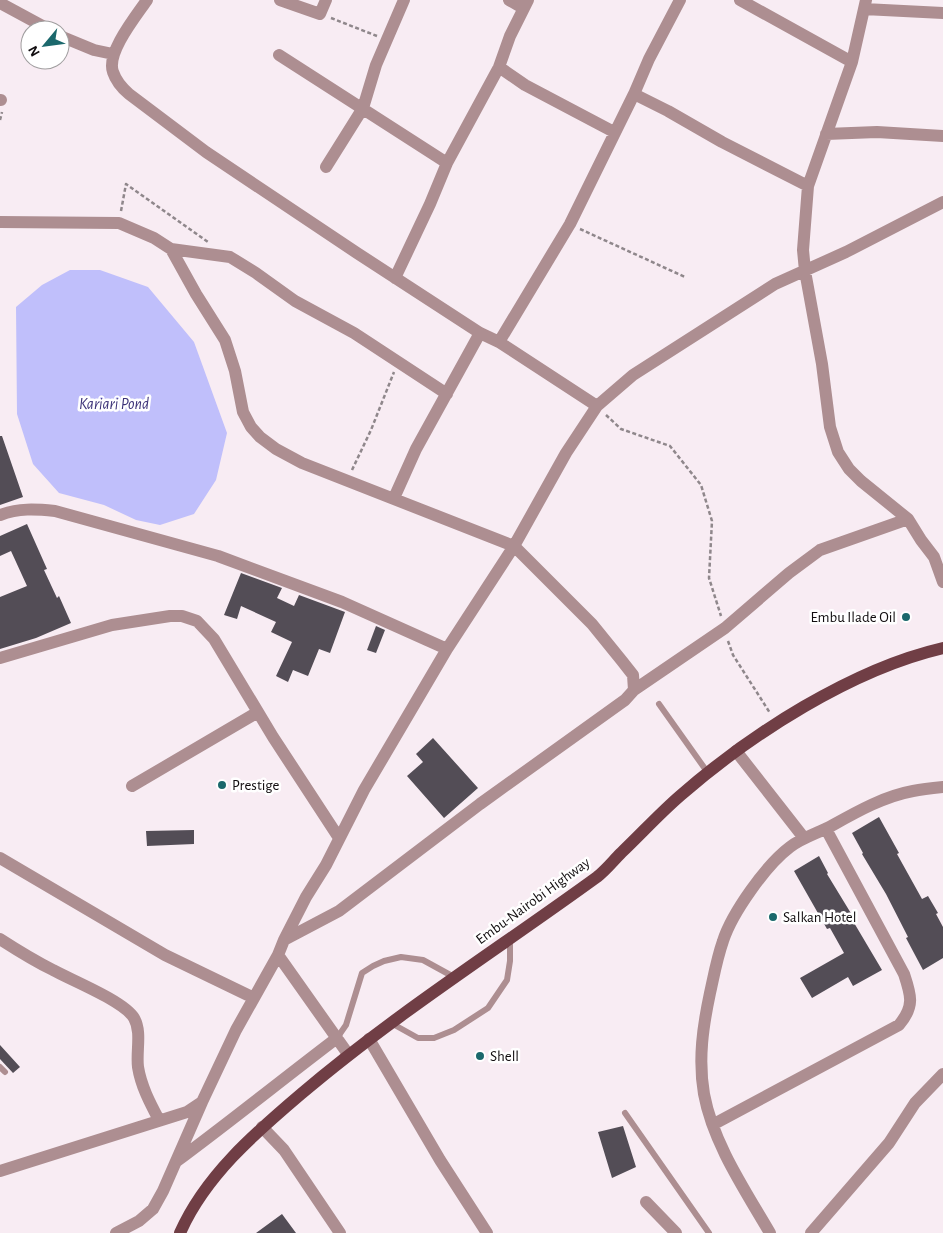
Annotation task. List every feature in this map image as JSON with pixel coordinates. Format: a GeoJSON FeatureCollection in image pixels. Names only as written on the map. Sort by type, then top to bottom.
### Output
{"type":"FeatureCollection","features":[{"type":"Feature","properties":{"kind":"main road","name":"Embu-Nairobi Highway"},"geometry":{"type":"LineString","coordinates":[[180,1233],[197,1201],[235,1154],[262,1127],[348,1054],[600,875],[680,796],[736,751],[776,723],[813,701],[870,674],[912,657],[943,648]]}},
{"type":"Feature","properties":{"kind":"street"},"geometry":{"type":"LineString","coordinates":[[146,0],[113,54],[112,71],[118,84],[147,109],[206,152],[395,278],[480,333],[499,342],[596,406]]}},
{"type":"Feature","properties":{"kind":"street"},"geometry":{"type":"LineString","coordinates":[[280,0],[320,14],[326,0]]}},
{"type":"Feature","properties":{"kind":"street"},"geometry":{"type":"LineString","coordinates":[[326,167],[363,108],[376,65],[404,0]]}},
{"type":"Feature","properties":{"kind":"street"},"geometry":{"type":"LineString","coordinates":[[395,278],[447,163],[499,67],[510,36],[525,4],[509,0]]}},
{"type":"Feature","properties":{"kind":"street"},"geometry":{"type":"LineString","coordinates":[[499,342],[570,224],[634,94],[649,59],[680,0]]}},
{"type":"Feature","properties":{"kind":"street"},"geometry":{"type":"LineString","coordinates":[[740,0],[852,62]]}},
{"type":"Feature","properties":{"kind":"street"},"geometry":{"type":"LineString","coordinates":[[0,3],[31,20]]}},
{"type":"Feature","properties":{"kind":"street"},"geometry":{"type":"LineString","coordinates":[[943,13],[865,4],[852,62],[808,186],[803,250],[822,364],[830,427],[838,452],[849,468],[862,481],[908,519],[934,557],[943,582]]}},
{"type":"Feature","properties":{"kind":"street"},"geometry":{"type":"LineString","coordinates":[[70,40],[94,50],[113,54]]}},
{"type":"Feature","properties":{"kind":"street"},"geometry":{"type":"LineString","coordinates":[[279,55],[447,163]]}},
{"type":"Feature","properties":{"kind":"street"},"geometry":{"type":"LineString","coordinates":[[499,67],[525,85],[614,132]]}},
{"type":"Feature","properties":{"kind":"street"},"geometry":{"type":"LineString","coordinates":[[634,94],[808,186]]}},
{"type":"Feature","properties":{"kind":"street"},"geometry":{"type":"LineString","coordinates":[[826,134],[878,132],[943,136]]}},
{"type":"Feature","properties":{"kind":"street"},"geometry":{"type":"LineString","coordinates":[[116,1233],[139,1221],[153,1209],[177,1161],[236,1030],[278,955],[284,940],[364,790],[447,649],[514,546],[566,452],[596,406],[634,375],[775,284],[943,202]]}},
{"type":"Feature","properties":{"kind":"street"},"geometry":{"type":"LineString","coordinates":[[0,222],[119,222],[154,238],[170,250],[225,340],[235,371],[243,412],[251,427],[260,437],[276,449],[302,463],[514,546],[592,624],[633,675],[634,690]]}},
{"type":"Feature","properties":{"kind":"street"},"geometry":{"type":"LineString","coordinates":[[170,250],[230,257],[295,301],[354,333],[447,394]]}},
{"type":"Feature","properties":{"kind":"street"},"geometry":{"type":"LineString","coordinates":[[394,498],[405,471],[480,333]]}},
{"type":"Feature","properties":{"kind":"street"},"geometry":{"type":"LineString","coordinates":[[0,515],[14,510],[55,511],[218,556],[342,602],[447,649]]}},
{"type":"Feature","properties":{"kind":"street"},"geometry":{"type":"LineString","coordinates":[[284,940],[339,911],[480,804],[625,700],[634,690],[725,628],[789,573],[820,550],[908,519]]}},
{"type":"Feature","properties":{"kind":"street"},"geometry":{"type":"LineString","coordinates":[[0,658],[112,625],[182,616],[197,621],[214,639],[258,712],[339,838]]}},
{"type":"Feature","properties":{"kind":"street"},"geometry":{"type":"LineString","coordinates":[[132,786],[258,712]]}},
{"type":"Feature","properties":{"kind":"street"},"geometry":{"type":"LineString","coordinates":[[736,751],[804,838]]}},
{"type":"Feature","properties":{"kind":"street"},"geometry":{"type":"LineString","coordinates":[[770,1233],[728,1161],[708,1110],[704,1093],[701,1054],[706,1013],[723,939],[737,912],[764,871],[789,848],[804,838],[884,800],[912,790],[943,787]]}},
{"type":"Feature","properties":{"kind":"street"},"geometry":{"type":"LineString","coordinates":[[714,1124],[899,1025],[905,1018],[909,1008],[911,996],[904,974],[826,828]]}},
{"type":"Feature","properties":{"kind":"street"},"geometry":{"type":"LineString","coordinates":[[0,858],[165,955],[254,998]]}},
{"type":"Feature","properties":{"kind":"street"},"geometry":{"type":"LineString","coordinates":[[0,939],[52,970],[105,995],[134,1017],[138,1031],[137,1056],[140,1078],[148,1100],[159,1120]]}},
{"type":"Feature","properties":{"kind":"street"},"geometry":{"type":"LineString","coordinates":[[278,955],[348,1054]]}},
{"type":"Feature","properties":{"kind":"street"},"geometry":{"type":"LineString","coordinates":[[177,1161],[242,1113],[267,1091],[337,1038]]}},
{"type":"Feature","properties":{"kind":"street"},"geometry":{"type":"LineString","coordinates":[[369,1039],[440,1160],[487,1233]]}},
{"type":"Feature","properties":{"kind":"street"},"geometry":{"type":"LineString","coordinates":[[811,1233],[889,1143],[915,1103],[943,1074]]}},
{"type":"Feature","properties":{"kind":"street"},"geometry":{"type":"LineString","coordinates":[[0,1172],[187,1112],[202,1102]]}},
{"type":"Feature","properties":{"kind":"street"},"geometry":{"type":"LineString","coordinates":[[262,1127],[284,1150],[340,1233]]}},
{"type":"Feature","properties":{"kind":"street"},"geometry":{"type":"LineString","coordinates":[[646,1202],[676,1233]]}},
{"type":"Feature","properties":{"kind":"lane"},"geometry":{"type":"LineString","coordinates":[[659,704],[708,773]]}},
{"type":"Feature","properties":{"kind":"lane"},"geometry":{"type":"LineString","coordinates":[[391,1023],[418,1038],[434,1038],[454,1030],[488,1008],[507,980],[510,961],[510,938]]}},
{"type":"Feature","properties":{"kind":"lane"},"geometry":{"type":"LineString","coordinates":[[337,1038],[346,1026],[362,973],[373,966],[400,957],[423,960],[454,977]]}},
{"type":"Feature","properties":{"kind":"lane"},"geometry":{"type":"LineString","coordinates":[[625,1113],[709,1233]]}},
{"type":"Feature","properties":{"kind":"path"},"geometry":{"type":"LineString","coordinates":[[320,14],[386,39]]}},
{"type":"Feature","properties":{"kind":"path"},"geometry":{"type":"LineString","coordinates":[[119,222],[126,184],[230,257]]}},
{"type":"Feature","properties":{"kind":"path"},"geometry":{"type":"LineString","coordinates":[[570,224],[685,277]]}},
{"type":"Feature","properties":{"kind":"path"},"geometry":{"type":"LineString","coordinates":[[347,480],[371,430],[398,361]]}},
{"type":"Feature","properties":{"kind":"path"},"geometry":{"type":"LineString","coordinates":[[596,406],[621,429],[670,446],[701,485],[712,521],[709,578],[733,655],[776,723]]}},
{"type":"Feature","properties":{"kind":"water","name":"Kariari Pond"},"geometry":{"type":"Polygon","coordinates":[[[70,270],[100,270],[148,287],[194,342],[227,433],[216,480],[194,514],[160,525],[136,520],[104,505],[59,493],[33,464],[17,414],[16,307],[42,285],[70,270]]]}},
{"type":"Feature","properties":{"kind":"building"},"geometry":{"type":"Polygon","coordinates":[[[0,436],[2,436],[23,497],[0,505],[0,436]]]}},
{"type":"Feature","properties":{"kind":"building"},"geometry":{"type":"Polygon","coordinates":[[[27,524],[47,569],[44,570],[57,598],[59,596],[71,623],[36,638],[0,649],[0,597],[27,586],[11,551],[0,556],[0,536],[27,524]]]}},
{"type":"Feature","properties":{"kind":"building"},"geometry":{"type":"Polygon","coordinates":[[[241,573],[282,588],[277,598],[294,606],[299,595],[345,612],[330,653],[319,649],[308,676],[293,670],[288,682],[276,676],[292,642],[271,632],[276,622],[241,606],[237,619],[224,615],[241,573]]]}},
{"type":"Feature","properties":{"kind":"building"},"geometry":{"type":"Polygon","coordinates":[[[376,626],[385,630],[376,653],[367,650],[376,626]]]}},
{"type":"Feature","properties":{"kind":"building"},"geometry":{"type":"Polygon","coordinates":[[[433,738],[478,788],[444,818],[407,776],[423,762],[416,754],[433,738]]]}},
{"type":"Feature","properties":{"kind":"building"},"geometry":{"type":"Polygon","coordinates":[[[879,817],[922,899],[928,896],[938,913],[936,914],[943,927],[943,958],[923,970],[886,894],[852,833],[879,817]]]}},
{"type":"Feature","properties":{"kind":"building"},"geometry":{"type":"Polygon","coordinates":[[[194,830],[194,844],[147,846],[146,831],[194,830]]]}},
{"type":"Feature","properties":{"kind":"building"},"geometry":{"type":"Polygon","coordinates":[[[819,856],[827,874],[852,915],[850,916],[882,970],[853,986],[848,977],[812,998],[800,978],[844,953],[830,928],[827,929],[794,871],[819,856]]]}},
{"type":"Feature","properties":{"kind":"building"},"geometry":{"type":"Polygon","coordinates":[[[0,1045],[20,1067],[13,1073],[0,1059],[0,1045]]]}},
{"type":"Feature","properties":{"kind":"building"},"geometry":{"type":"Polygon","coordinates":[[[623,1126],[636,1167],[612,1178],[598,1132],[623,1126]]]}},
{"type":"Feature","properties":{"kind":"building"},"geometry":{"type":"Polygon","coordinates":[[[282,1214],[296,1233],[256,1233],[282,1214]]]}},
{"type":"Feature","properties":{"kind":"place","name":"Embu Ilade Oil"},"geometry":{"type":"Point","coordinates":[906,617]}},
{"type":"Feature","properties":{"kind":"place","name":"Prestige"},"geometry":{"type":"Point","coordinates":[222,785]}},
{"type":"Feature","properties":{"kind":"place","name":"Salkan Hotel"},"geometry":{"type":"Point","coordinates":[773,917]}},
{"type":"Feature","properties":{"kind":"place","name":"Shell"},"geometry":{"type":"Point","coordinates":[480,1056]}}]}
